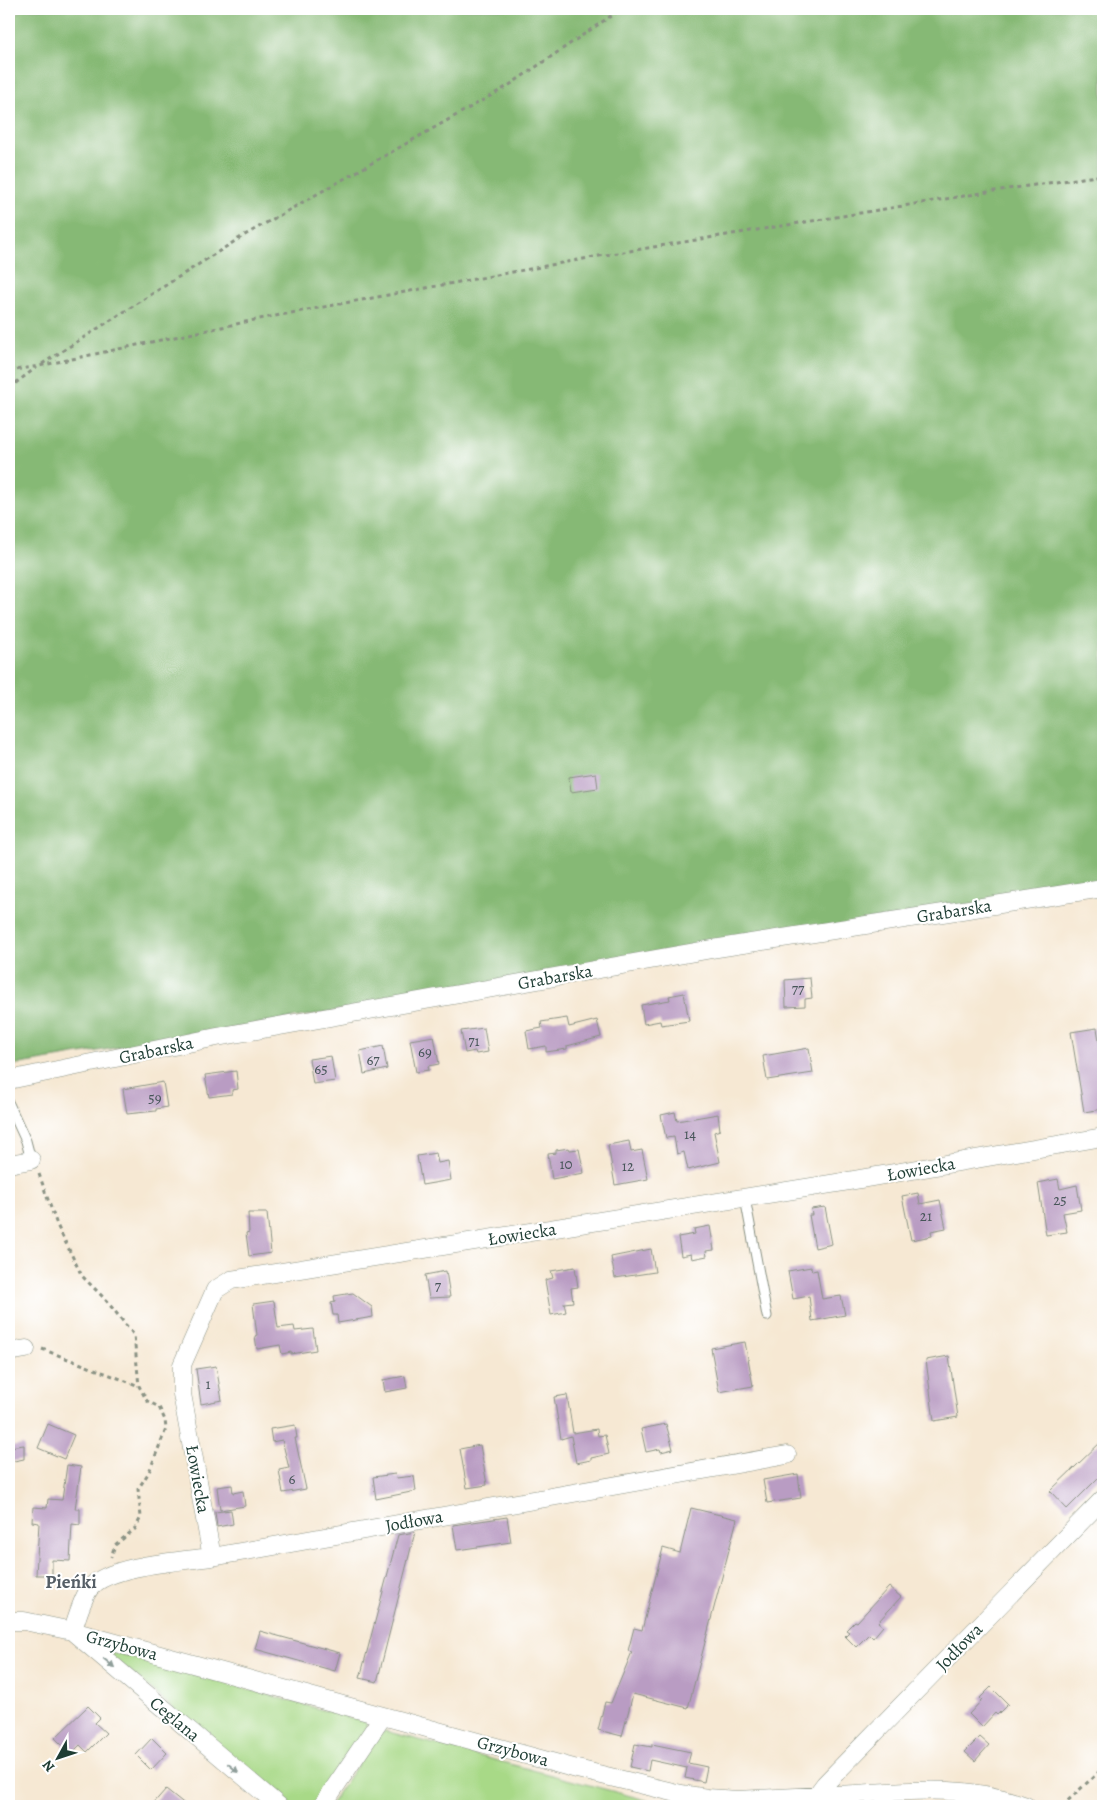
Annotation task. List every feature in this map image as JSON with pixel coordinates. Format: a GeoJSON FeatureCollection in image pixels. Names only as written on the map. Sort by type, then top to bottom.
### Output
{"type":"FeatureCollection","features":[{"type":"Feature","properties":{"kind":"street","name":"Grabarska"},"geometry":{"type":"LineString","coordinates":[[9,1080],[217,1037],[712,949],[1103,888]]}},
{"type":"Feature","properties":{"kind":"street","name":"Łowiecka"},"geometry":{"type":"LineString","coordinates":[[212,1557],[182,1394],[182,1365],[216,1290],[231,1280],[745,1198],[1103,1137]]}},
{"type":"Feature","properties":{"kind":"street"},"geometry":{"type":"LineString","coordinates":[[9,1164],[31,1160]]}},
{"type":"Feature","properties":{"kind":"street"},"geometry":{"type":"LineString","coordinates":[[9,1352],[26,1349]]}},
{"type":"Feature","properties":{"kind":"street","name":"Jodłowa"},"geometry":{"type":"LineString","coordinates":[[72,1631],[90,1589],[105,1577],[123,1570],[212,1557],[787,1455]]}},
{"type":"Feature","properties":{"kind":"street","name":"Jodłowa"},"geometry":{"type":"LineString","coordinates":[[816,1796],[824,1784],[1103,1499]]}},
{"type":"Feature","properties":{"kind":"street","name":"Grzybowa"},"geometry":{"type":"LineString","coordinates":[[9,1620],[24,1621],[72,1631],[577,1769],[681,1794],[738,1800],[786,1802],[816,1796],[934,1789],[993,1796],[1026,1806]]}},
{"type":"Feature","properties":{"kind":"street","name":"Ceglana"},"geometry":{"type":"LineString","coordinates":[[72,1631],[278,1806]]}},
{"type":"Feature","properties":{"kind":"street"},"geometry":{"type":"LineString","coordinates":[[322,1806],[383,1716]]}},
{"type":"Feature","properties":{"kind":"lane"},"geometry":{"type":"LineString","coordinates":[[9,1104],[26,1141],[31,1160]]}},
{"type":"Feature","properties":{"kind":"lane"},"geometry":{"type":"LineString","coordinates":[[745,1198],[767,1316]]}},
{"type":"Feature","properties":{"kind":"path"},"geometry":{"type":"LineString","coordinates":[[9,388],[39,366],[243,236],[508,86],[621,9]]}},
{"type":"Feature","properties":{"kind":"path"},"geometry":{"type":"LineString","coordinates":[[9,371],[264,318],[605,255],[1103,175]]}},
{"type":"Feature","properties":{"kind":"path"},"geometry":{"type":"LineString","coordinates":[[31,1160],[40,1177],[57,1225],[82,1276],[105,1298],[134,1335],[139,1386],[147,1401],[158,1407],[165,1420],[166,1429],[149,1472],[138,1489],[142,1517],[135,1530],[115,1546],[105,1577]]}},
{"type":"Feature","properties":{"kind":"path"},"geometry":{"type":"LineString","coordinates":[[26,1349],[30,1345],[139,1386]]}},
{"type":"Feature","properties":{"kind":"path"},"geometry":{"type":"LineString","coordinates":[[1062,1806],[1103,1768]]}},
{"type":"Feature","properties":{"kind":"green space"},"geometry":{"type":"Polygon","coordinates":[[[23,9],[1103,9],[1103,885],[694,950],[9,1066],[9,20],[23,9]]]}},
{"type":"Feature","properties":{"kind":"green space"},"geometry":{"type":"Polygon","coordinates":[[[114,1652],[366,1722],[367,1731],[316,1806],[287,1806],[112,1656],[114,1652]]]}},
{"type":"Feature","properties":{"kind":"green space"},"geometry":{"type":"Polygon","coordinates":[[[385,1731],[661,1804],[677,1806],[329,1806],[379,1734],[385,1731]]]}},
{"type":"Feature","properties":{"kind":"building"},"geometry":{"type":"Polygon","coordinates":[[[596,773],[598,788],[571,792],[569,777],[596,773]]]}},
{"type":"Feature","properties":{"kind":"building"},"geometry":{"type":"Polygon","coordinates":[[[810,978],[812,998],[805,999],[805,1006],[786,1007],[785,980],[810,978]]]}},
{"type":"Feature","properties":{"kind":"building"},"geometry":{"type":"Polygon","coordinates":[[[684,993],[689,1021],[661,1025],[660,1021],[644,1024],[641,1005],[670,1000],[669,996],[684,993]]]}},
{"type":"Feature","properties":{"kind":"building"},"geometry":{"type":"Polygon","coordinates":[[[567,1018],[569,1027],[597,1020],[601,1037],[567,1046],[567,1049],[546,1052],[546,1046],[529,1049],[526,1031],[542,1028],[541,1022],[567,1018]]]}},
{"type":"Feature","properties":{"kind":"building"},"geometry":{"type":"Polygon","coordinates":[[[484,1028],[488,1052],[476,1054],[475,1051],[465,1053],[461,1031],[484,1028]]]}},
{"type":"Feature","properties":{"kind":"building"},"geometry":{"type":"Polygon","coordinates":[[[1097,1028],[1103,1066],[1103,1109],[1084,1112],[1071,1032],[1097,1028]]]}},
{"type":"Feature","properties":{"kind":"building"},"geometry":{"type":"Polygon","coordinates":[[[434,1036],[439,1064],[428,1066],[429,1070],[416,1072],[410,1040],[434,1036]]]}},
{"type":"Feature","properties":{"kind":"building"},"geometry":{"type":"Polygon","coordinates":[[[383,1046],[387,1069],[364,1074],[360,1051],[383,1046]]]}},
{"type":"Feature","properties":{"kind":"building"},"geometry":{"type":"Polygon","coordinates":[[[809,1048],[813,1073],[767,1080],[763,1056],[809,1048]]]}},
{"type":"Feature","properties":{"kind":"building"},"geometry":{"type":"Polygon","coordinates":[[[331,1056],[335,1081],[313,1084],[309,1059],[331,1056]]]}},
{"type":"Feature","properties":{"kind":"building"},"geometry":{"type":"Polygon","coordinates":[[[236,1071],[238,1089],[232,1090],[232,1094],[209,1097],[205,1075],[236,1071]]]}},
{"type":"Feature","properties":{"kind":"building"},"geometry":{"type":"Polygon","coordinates":[[[163,1082],[167,1107],[156,1109],[156,1111],[127,1114],[123,1089],[163,1082]]]}},
{"type":"Feature","properties":{"kind":"building"},"geometry":{"type":"Polygon","coordinates":[[[675,1112],[677,1121],[718,1114],[720,1130],[714,1132],[720,1162],[688,1170],[684,1152],[677,1154],[674,1137],[666,1138],[661,1115],[675,1112]]]}},
{"type":"Feature","properties":{"kind":"building"},"geometry":{"type":"Polygon","coordinates":[[[629,1141],[631,1152],[642,1150],[648,1179],[615,1185],[608,1145],[629,1141]]]}},
{"type":"Feature","properties":{"kind":"building"},"geometry":{"type":"Polygon","coordinates":[[[569,1148],[570,1150],[579,1149],[584,1173],[552,1179],[548,1154],[556,1153],[556,1150],[569,1148]]]}},
{"type":"Feature","properties":{"kind":"building"},"geometry":{"type":"Polygon","coordinates":[[[436,1153],[438,1163],[448,1161],[451,1180],[422,1185],[417,1156],[436,1153]]]}},
{"type":"Feature","properties":{"kind":"building"},"geometry":{"type":"Polygon","coordinates":[[[1058,1179],[1060,1189],[1077,1185],[1081,1210],[1063,1213],[1067,1232],[1046,1235],[1038,1183],[1058,1179]]]}},
{"type":"Feature","properties":{"kind":"building"},"geometry":{"type":"Polygon","coordinates":[[[918,1193],[920,1204],[940,1200],[946,1228],[931,1231],[932,1236],[911,1240],[902,1196],[918,1193]]]}},
{"type":"Feature","properties":{"kind":"building"},"geometry":{"type":"Polygon","coordinates":[[[825,1207],[832,1244],[815,1248],[809,1215],[812,1215],[811,1209],[825,1207]]]}},
{"type":"Feature","properties":{"kind":"building"},"geometry":{"type":"Polygon","coordinates":[[[248,1213],[267,1213],[271,1253],[249,1256],[246,1233],[249,1232],[248,1213]]]}},
{"type":"Feature","properties":{"kind":"building"},"geometry":{"type":"Polygon","coordinates":[[[710,1226],[714,1250],[706,1251],[707,1256],[692,1259],[691,1254],[681,1256],[678,1237],[695,1234],[694,1229],[710,1226]]]}},
{"type":"Feature","properties":{"kind":"building"},"geometry":{"type":"Polygon","coordinates":[[[651,1249],[655,1272],[615,1278],[611,1257],[651,1249]]]}},
{"type":"Feature","properties":{"kind":"building"},"geometry":{"type":"Polygon","coordinates":[[[575,1267],[578,1287],[571,1288],[573,1302],[564,1303],[566,1312],[551,1315],[545,1280],[553,1278],[551,1271],[575,1267]]]}},
{"type":"Feature","properties":{"kind":"building"},"geometry":{"type":"Polygon","coordinates":[[[811,1267],[812,1271],[817,1270],[822,1299],[841,1296],[845,1315],[812,1321],[809,1296],[793,1299],[788,1271],[811,1267]]]}},
{"type":"Feature","properties":{"kind":"building"},"geometry":{"type":"Polygon","coordinates":[[[446,1271],[450,1297],[429,1298],[425,1275],[446,1271]]]}},
{"type":"Feature","properties":{"kind":"building"},"geometry":{"type":"Polygon","coordinates":[[[353,1293],[372,1307],[373,1317],[338,1323],[337,1315],[333,1315],[331,1303],[335,1302],[334,1296],[353,1293]]]}},
{"type":"Feature","properties":{"kind":"building"},"geometry":{"type":"Polygon","coordinates":[[[274,1301],[278,1328],[294,1326],[295,1331],[313,1329],[316,1350],[282,1354],[280,1345],[257,1349],[253,1304],[274,1301]]]}},
{"type":"Feature","properties":{"kind":"building"},"geometry":{"type":"Polygon","coordinates":[[[745,1342],[753,1386],[719,1392],[711,1348],[745,1342]]]}},
{"type":"Feature","properties":{"kind":"building"},"geometry":{"type":"Polygon","coordinates":[[[949,1356],[958,1417],[934,1421],[926,1360],[949,1356]]]}},
{"type":"Feature","properties":{"kind":"building"},"geometry":{"type":"Polygon","coordinates":[[[216,1366],[222,1400],[201,1404],[196,1369],[216,1366]]]}},
{"type":"Feature","properties":{"kind":"building"},"geometry":{"type":"Polygon","coordinates":[[[405,1376],[407,1388],[385,1392],[383,1380],[405,1376]]]}},
{"type":"Feature","properties":{"kind":"building"},"geometry":{"type":"Polygon","coordinates":[[[567,1395],[573,1433],[597,1429],[598,1436],[605,1435],[609,1454],[576,1463],[571,1436],[561,1439],[554,1397],[567,1395]]]}},
{"type":"Feature","properties":{"kind":"building"},"geometry":{"type":"Polygon","coordinates":[[[48,1424],[74,1435],[64,1459],[38,1448],[48,1424]]]}},
{"type":"Feature","properties":{"kind":"building"},"geometry":{"type":"Polygon","coordinates":[[[666,1424],[673,1449],[661,1452],[660,1449],[646,1452],[641,1429],[666,1424]]]}},
{"type":"Feature","properties":{"kind":"building"},"geometry":{"type":"Polygon","coordinates":[[[295,1425],[297,1438],[295,1438],[306,1489],[283,1493],[279,1470],[289,1468],[282,1440],[272,1442],[270,1429],[295,1425]]]}},
{"type":"Feature","properties":{"kind":"building"},"geometry":{"type":"Polygon","coordinates":[[[1103,1440],[1103,1473],[1067,1509],[1050,1491],[1103,1440]]]}},
{"type":"Feature","properties":{"kind":"building"},"geometry":{"type":"Polygon","coordinates":[[[24,1445],[24,1459],[9,1462],[9,1447],[24,1445]]]}},
{"type":"Feature","properties":{"kind":"building"},"geometry":{"type":"Polygon","coordinates":[[[480,1445],[487,1485],[467,1488],[460,1449],[480,1445]]]}},
{"type":"Feature","properties":{"kind":"building"},"geometry":{"type":"Polygon","coordinates":[[[67,1465],[81,1467],[75,1509],[80,1509],[80,1525],[72,1524],[70,1561],[52,1560],[52,1575],[36,1575],[39,1523],[32,1522],[33,1507],[47,1508],[48,1499],[62,1500],[67,1465]]]}},
{"type":"Feature","properties":{"kind":"building"},"geometry":{"type":"Polygon","coordinates":[[[395,1474],[396,1478],[414,1476],[416,1491],[376,1499],[373,1477],[395,1474]]]}},
{"type":"Feature","properties":{"kind":"building"},"geometry":{"type":"Polygon","coordinates":[[[798,1474],[801,1498],[767,1503],[763,1480],[798,1474]]]}},
{"type":"Feature","properties":{"kind":"building"},"geometry":{"type":"Polygon","coordinates":[[[232,1485],[233,1493],[243,1491],[245,1506],[220,1510],[217,1487],[232,1485]]]}},
{"type":"Feature","properties":{"kind":"building"},"geometry":{"type":"Polygon","coordinates":[[[691,1508],[737,1519],[688,1708],[633,1694],[622,1736],[598,1730],[605,1702],[611,1703],[632,1652],[628,1651],[634,1628],[642,1630],[663,1548],[680,1553],[691,1508]]]}},
{"type":"Feature","properties":{"kind":"building"},"geometry":{"type":"Polygon","coordinates":[[[231,1510],[233,1524],[217,1527],[215,1512],[231,1510]]]}},
{"type":"Feature","properties":{"kind":"building"},"geometry":{"type":"Polygon","coordinates":[[[507,1517],[511,1542],[457,1550],[453,1525],[507,1517]]]}},
{"type":"Feature","properties":{"kind":"building"},"geometry":{"type":"Polygon","coordinates":[[[415,1532],[377,1682],[360,1678],[398,1535],[415,1532]]]}},
{"type":"Feature","properties":{"kind":"building"},"geometry":{"type":"Polygon","coordinates":[[[889,1587],[901,1597],[878,1622],[883,1626],[873,1638],[869,1634],[856,1647],[845,1636],[849,1632],[846,1630],[855,1621],[857,1622],[889,1587]]]}},
{"type":"Feature","properties":{"kind":"building"},"geometry":{"type":"Polygon","coordinates":[[[260,1631],[340,1653],[335,1671],[255,1649],[260,1631]]]}},
{"type":"Feature","properties":{"kind":"building"},"geometry":{"type":"Polygon","coordinates":[[[991,1687],[1008,1704],[997,1715],[995,1713],[982,1727],[969,1714],[982,1700],[980,1698],[991,1687]]]}},
{"type":"Feature","properties":{"kind":"building"},"geometry":{"type":"Polygon","coordinates":[[[88,1706],[100,1718],[95,1723],[106,1733],[87,1752],[80,1745],[71,1754],[55,1738],[88,1706]]]}},
{"type":"Feature","properties":{"kind":"building"},"geometry":{"type":"Polygon","coordinates":[[[980,1737],[989,1745],[975,1761],[965,1752],[980,1737]]]}},
{"type":"Feature","properties":{"kind":"building"},"geometry":{"type":"Polygon","coordinates":[[[152,1738],[167,1753],[151,1770],[136,1755],[152,1738]]]}},
{"type":"Feature","properties":{"kind":"building"},"geometry":{"type":"Polygon","coordinates":[[[635,1744],[652,1747],[652,1744],[691,1752],[688,1763],[707,1767],[704,1782],[685,1778],[687,1768],[650,1760],[648,1771],[630,1767],[635,1744]]]}},
{"type":"Feature","properties":{"kind":"building"},"geometry":{"type":"Polygon","coordinates":[[[166,1789],[187,1806],[151,1806],[166,1789]]]}},
{"type":"Feature","properties":{"kind":"district","name":"Pieńki"},"geometry":{"type":"Point","coordinates":[71,1582]}}]}
